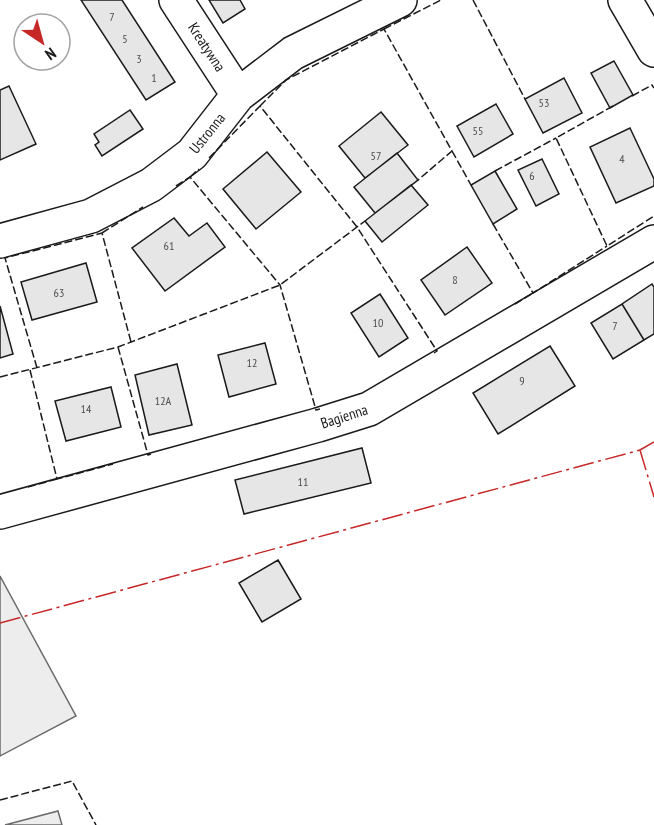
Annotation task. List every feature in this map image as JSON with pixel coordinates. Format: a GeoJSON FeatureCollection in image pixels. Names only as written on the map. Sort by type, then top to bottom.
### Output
{"type":"FeatureCollection","features":[{"type":"Feature","properties":{"kind":"street","name":"Kreatywna"},"geometry":{"type":"LineString","coordinates":[[176,0],[238,94]]}},
{"type":"Feature","properties":{"kind":"street","name":"Ustronna"},"geometry":{"type":"LineString","coordinates":[[0,241],[91,216],[151,185],[192,154],[238,94],[293,53],[400,0]]}},
{"type":"Feature","properties":{"kind":"street"},"geometry":{"type":"LineString","coordinates":[[625,0],[654,50]]}},
{"type":"Feature","properties":{"kind":"street","name":"Bagienna"},"geometry":{"type":"LineString","coordinates":[[0,512],[369,409],[654,242]]}},
{"type":"Feature","properties":{"kind":"shaded area"},"geometry":{"type":"Polygon","coordinates":[[[0,576],[76,716],[0,756],[0,576]]]}},
{"type":"Feature","properties":{"kind":"shaded area"},"geometry":{"type":"Polygon","coordinates":[[[58,811],[62,825],[5,825],[58,811]]]}},
{"type":"Feature","properties":{"kind":"building"},"geometry":{"type":"Polygon","coordinates":[[[81,0],[122,0],[175,82],[146,100],[81,0]]]}},
{"type":"Feature","properties":{"kind":"building"},"geometry":{"type":"Polygon","coordinates":[[[209,0],[240,0],[245,9],[223,23],[209,0]]]}},
{"type":"Feature","properties":{"kind":"building"},"geometry":{"type":"Polygon","coordinates":[[[614,61],[633,95],[610,108],[591,73],[614,61]]]}},
{"type":"Feature","properties":{"kind":"building"},"geometry":{"type":"Polygon","coordinates":[[[564,78],[582,113],[543,133],[525,99],[564,78]]]}},
{"type":"Feature","properties":{"kind":"building"},"geometry":{"type":"Polygon","coordinates":[[[9,86],[36,144],[0,160],[0,90],[9,86]]]}},
{"type":"Feature","properties":{"kind":"building"},"geometry":{"type":"Polygon","coordinates":[[[496,104],[513,134],[474,157],[457,126],[496,104]]]}},
{"type":"Feature","properties":{"kind":"building"},"geometry":{"type":"Polygon","coordinates":[[[130,110],[143,129],[102,156],[95,145],[99,142],[94,134],[130,110]]]}},
{"type":"Feature","properties":{"kind":"building"},"geometry":{"type":"Polygon","coordinates":[[[381,112],[408,145],[365,178],[339,146],[381,112]]]}},
{"type":"Feature","properties":{"kind":"building"},"geometry":{"type":"Polygon","coordinates":[[[630,128],[654,179],[654,186],[616,203],[590,147],[630,128]]]}},
{"type":"Feature","properties":{"kind":"building"},"geometry":{"type":"Polygon","coordinates":[[[267,152],[301,192],[256,229],[223,189],[267,152]]]}},
{"type":"Feature","properties":{"kind":"building"},"geometry":{"type":"Polygon","coordinates":[[[397,153],[418,180],[375,213],[354,187],[397,153]]]}},
{"type":"Feature","properties":{"kind":"building"},"geometry":{"type":"Polygon","coordinates":[[[542,159],[559,194],[536,206],[518,170],[542,159]]]}},
{"type":"Feature","properties":{"kind":"building"},"geometry":{"type":"Polygon","coordinates":[[[495,171],[517,209],[493,224],[471,185],[495,171]]]}},
{"type":"Feature","properties":{"kind":"building"},"geometry":{"type":"Polygon","coordinates":[[[411,185],[428,205],[382,242],[365,221],[411,185]]]}},
{"type":"Feature","properties":{"kind":"building"},"geometry":{"type":"Polygon","coordinates":[[[174,218],[189,236],[207,223],[225,247],[165,291],[132,248],[174,218]]]}},
{"type":"Feature","properties":{"kind":"building"},"geometry":{"type":"Polygon","coordinates":[[[467,247],[492,283],[445,315],[421,280],[467,247]]]}},
{"type":"Feature","properties":{"kind":"building"},"geometry":{"type":"Polygon","coordinates":[[[86,263],[97,302],[32,320],[21,282],[86,263]]]}},
{"type":"Feature","properties":{"kind":"building"},"geometry":{"type":"Polygon","coordinates":[[[652,284],[654,287],[654,334],[644,340],[622,304],[652,284]]]}},
{"type":"Feature","properties":{"kind":"building"},"geometry":{"type":"Polygon","coordinates":[[[380,294],[408,338],[379,357],[351,313],[380,294]]]}},
{"type":"Feature","properties":{"kind":"building"},"geometry":{"type":"Polygon","coordinates":[[[622,304],[644,340],[613,359],[591,323],[622,304]]]}},
{"type":"Feature","properties":{"kind":"building"},"geometry":{"type":"Polygon","coordinates":[[[0,306],[13,354],[0,358],[0,306]]]}},
{"type":"Feature","properties":{"kind":"building"},"geometry":{"type":"Polygon","coordinates":[[[265,343],[276,384],[229,397],[218,355],[265,343]]]}},
{"type":"Feature","properties":{"kind":"building"},"geometry":{"type":"Polygon","coordinates":[[[550,346],[575,386],[498,434],[473,393],[550,346]]]}},
{"type":"Feature","properties":{"kind":"building"},"geometry":{"type":"Polygon","coordinates":[[[177,364],[192,425],[149,435],[135,375],[177,364]]]}},
{"type":"Feature","properties":{"kind":"building"},"geometry":{"type":"Polygon","coordinates":[[[111,387],[121,427],[66,441],[55,401],[111,387]]]}},
{"type":"Feature","properties":{"kind":"building"},"geometry":{"type":"Polygon","coordinates":[[[362,448],[371,483],[244,514],[235,480],[362,448]]]}},
{"type":"Feature","properties":{"kind":"building"},"geometry":{"type":"Polygon","coordinates":[[[278,560],[301,599],[262,622],[239,583],[278,560]]]}},
{"type":"Feature","properties":{"kind":"fence"},"geometry":{"type":"LineString","coordinates":[[384,29],[441,0]]}},
{"type":"Feature","properties":{"kind":"fence"},"geometry":{"type":"LineString","coordinates":[[473,0],[525,99]]}},
{"type":"Feature","properties":{"kind":"fence"},"geometry":{"type":"LineString","coordinates":[[260,106],[286,80],[384,29],[452,151],[418,180]]}},
{"type":"Feature","properties":{"kind":"fence"},"geometry":{"type":"LineString","coordinates":[[632,96],[652,85],[654,88]]}},
{"type":"Feature","properties":{"kind":"fence"},"geometry":{"type":"LineString","coordinates":[[209,158],[260,106],[357,227],[437,351],[434,353]]}},
{"type":"Feature","properties":{"kind":"fence"},"geometry":{"type":"LineString","coordinates":[[613,106],[556,138],[607,246],[654,216]]}},
{"type":"Feature","properties":{"kind":"fence"},"geometry":{"type":"LineString","coordinates":[[495,171],[556,138]]}},
{"type":"Feature","properties":{"kind":"fence"},"geometry":{"type":"LineString","coordinates":[[452,151],[471,185]]}},
{"type":"Feature","properties":{"kind":"fence"},"geometry":{"type":"LineString","coordinates":[[190,177],[199,169]]}},
{"type":"Feature","properties":{"kind":"fence"},"geometry":{"type":"LineString","coordinates":[[176,186],[190,177],[280,285],[316,410],[320,409]]}},
{"type":"Feature","properties":{"kind":"fence"},"geometry":{"type":"LineString","coordinates":[[102,233],[143,207]]}},
{"type":"Feature","properties":{"kind":"fence"},"geometry":{"type":"LineString","coordinates":[[0,377],[118,347],[280,285],[365,221]]}},
{"type":"Feature","properties":{"kind":"fence"},"geometry":{"type":"LineString","coordinates":[[493,224],[533,293],[607,246]]}},
{"type":"Feature","properties":{"kind":"fence"},"geometry":{"type":"LineString","coordinates":[[37,368],[5,258],[102,233],[131,342]]}},
{"type":"Feature","properties":{"kind":"fence"},"geometry":{"type":"LineString","coordinates":[[515,304],[533,293]]}},
{"type":"Feature","properties":{"kind":"fence"},"geometry":{"type":"LineString","coordinates":[[118,347],[148,455],[151,454]]}},
{"type":"Feature","properties":{"kind":"fence"},"geometry":{"type":"LineString","coordinates":[[30,370],[57,479],[113,464]]}},
{"type":"Feature","properties":{"kind":"fence"},"geometry":{"type":"LineString","coordinates":[[28,487],[57,479]]}},
{"type":"Feature","properties":{"kind":"fence"},"geometry":{"type":"LineString","coordinates":[[0,800],[72,781],[96,825]]}},
{"type":"Feature","properties":{"kind":"power"},"geometry":{"type":"LineString","coordinates":[[0,623],[640,450],[654,442]]}},
{"type":"Feature","properties":{"kind":"power"},"geometry":{"type":"LineString","coordinates":[[640,450],[654,497]]}}]}
